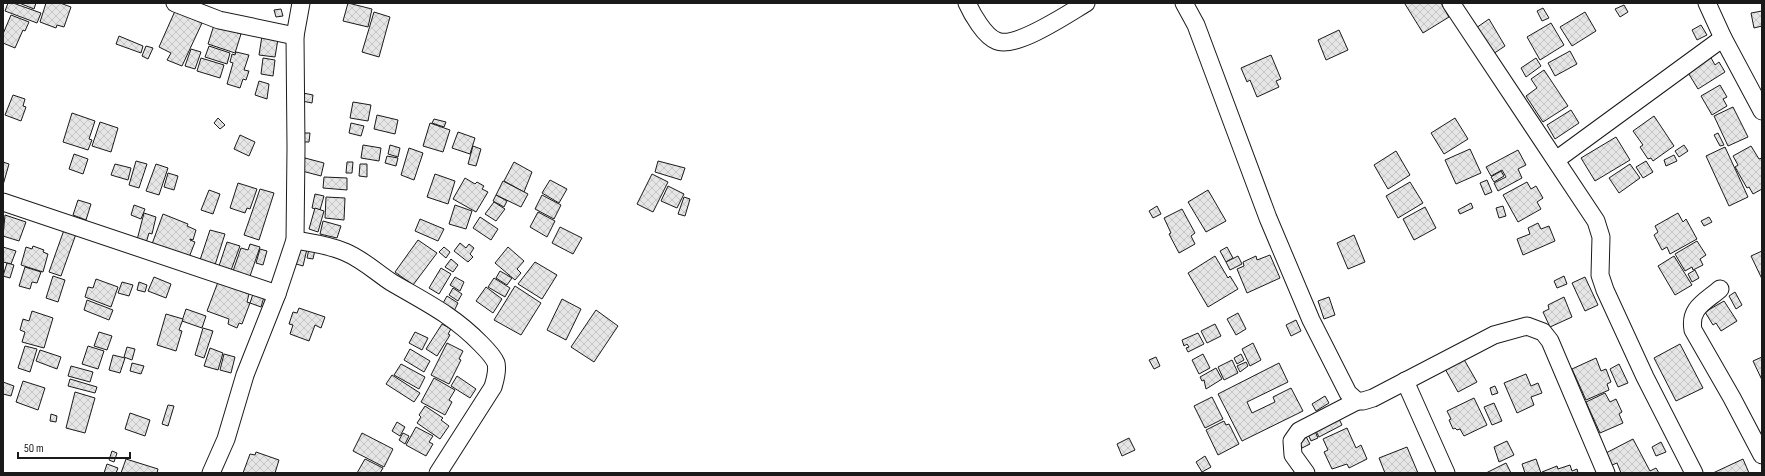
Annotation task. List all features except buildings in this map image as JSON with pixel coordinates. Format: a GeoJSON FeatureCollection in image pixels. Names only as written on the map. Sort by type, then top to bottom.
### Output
{"type":"FeatureCollection","features":[{"type":"Feature","properties":{"kind":"street"},"geometry":{"type":"LineString","coordinates":[[176,3],[219,20],[295,36]]}},
{"type":"Feature","properties":{"kind":"street"},"geometry":{"type":"LineString","coordinates":[[211,473],[226,439],[245,374],[277,294],[295,240],[295,36],[301,3]]}},
{"type":"Feature","properties":{"kind":"street"},"geometry":{"type":"LineString","coordinates":[[967,3],[988,36],[997,42],[1010,42],[1050,24],[1086,3]]}},
{"type":"Feature","properties":{"kind":"street"},"geometry":{"type":"LineString","coordinates":[[1184,3],[1196,25],[1268,218],[1311,320],[1348,393],[1357,400],[1364,401],[1373,398],[1494,335],[1527,326],[1537,328],[1543,332],[1550,341],[1606,473]]}},
{"type":"Feature","properties":{"kind":"street"},"geometry":{"type":"LineString","coordinates":[[1451,3],[1596,221],[1601,236],[1600,275],[1605,290],[1645,377],[1694,473]]}},
{"type":"Feature","properties":{"kind":"street"},"geometry":{"type":"LineString","coordinates":[[1707,3],[1723,38],[1756,86],[1762,111]]}},
{"type":"Feature","properties":{"kind":"street"},"geometry":{"type":"LineString","coordinates":[[1556,160],[1723,38]]}},
{"type":"Feature","properties":{"kind":"street"},"geometry":{"type":"LineString","coordinates":[[3,202],[277,294]]}},
{"type":"Feature","properties":{"kind":"street"},"geometry":{"type":"LineString","coordinates":[[295,240],[325,245],[346,252],[393,282],[431,303],[468,330],[490,353],[496,364],[496,376],[493,387],[488,398],[438,473]]}},
{"type":"Feature","properties":{"kind":"street"},"geometry":{"type":"LineString","coordinates":[[1720,289],[1694,311],[1691,320],[1693,330],[1732,398],[1762,455]]}},
{"type":"Feature","properties":{"kind":"street"},"geometry":{"type":"LineString","coordinates":[[1405,381],[1446,473]]}},
{"type":"Feature","properties":{"kind":"street"},"geometry":{"type":"LineString","coordinates":[[1306,473],[1293,455],[1292,441],[1299,431],[1357,400]]}}]}
